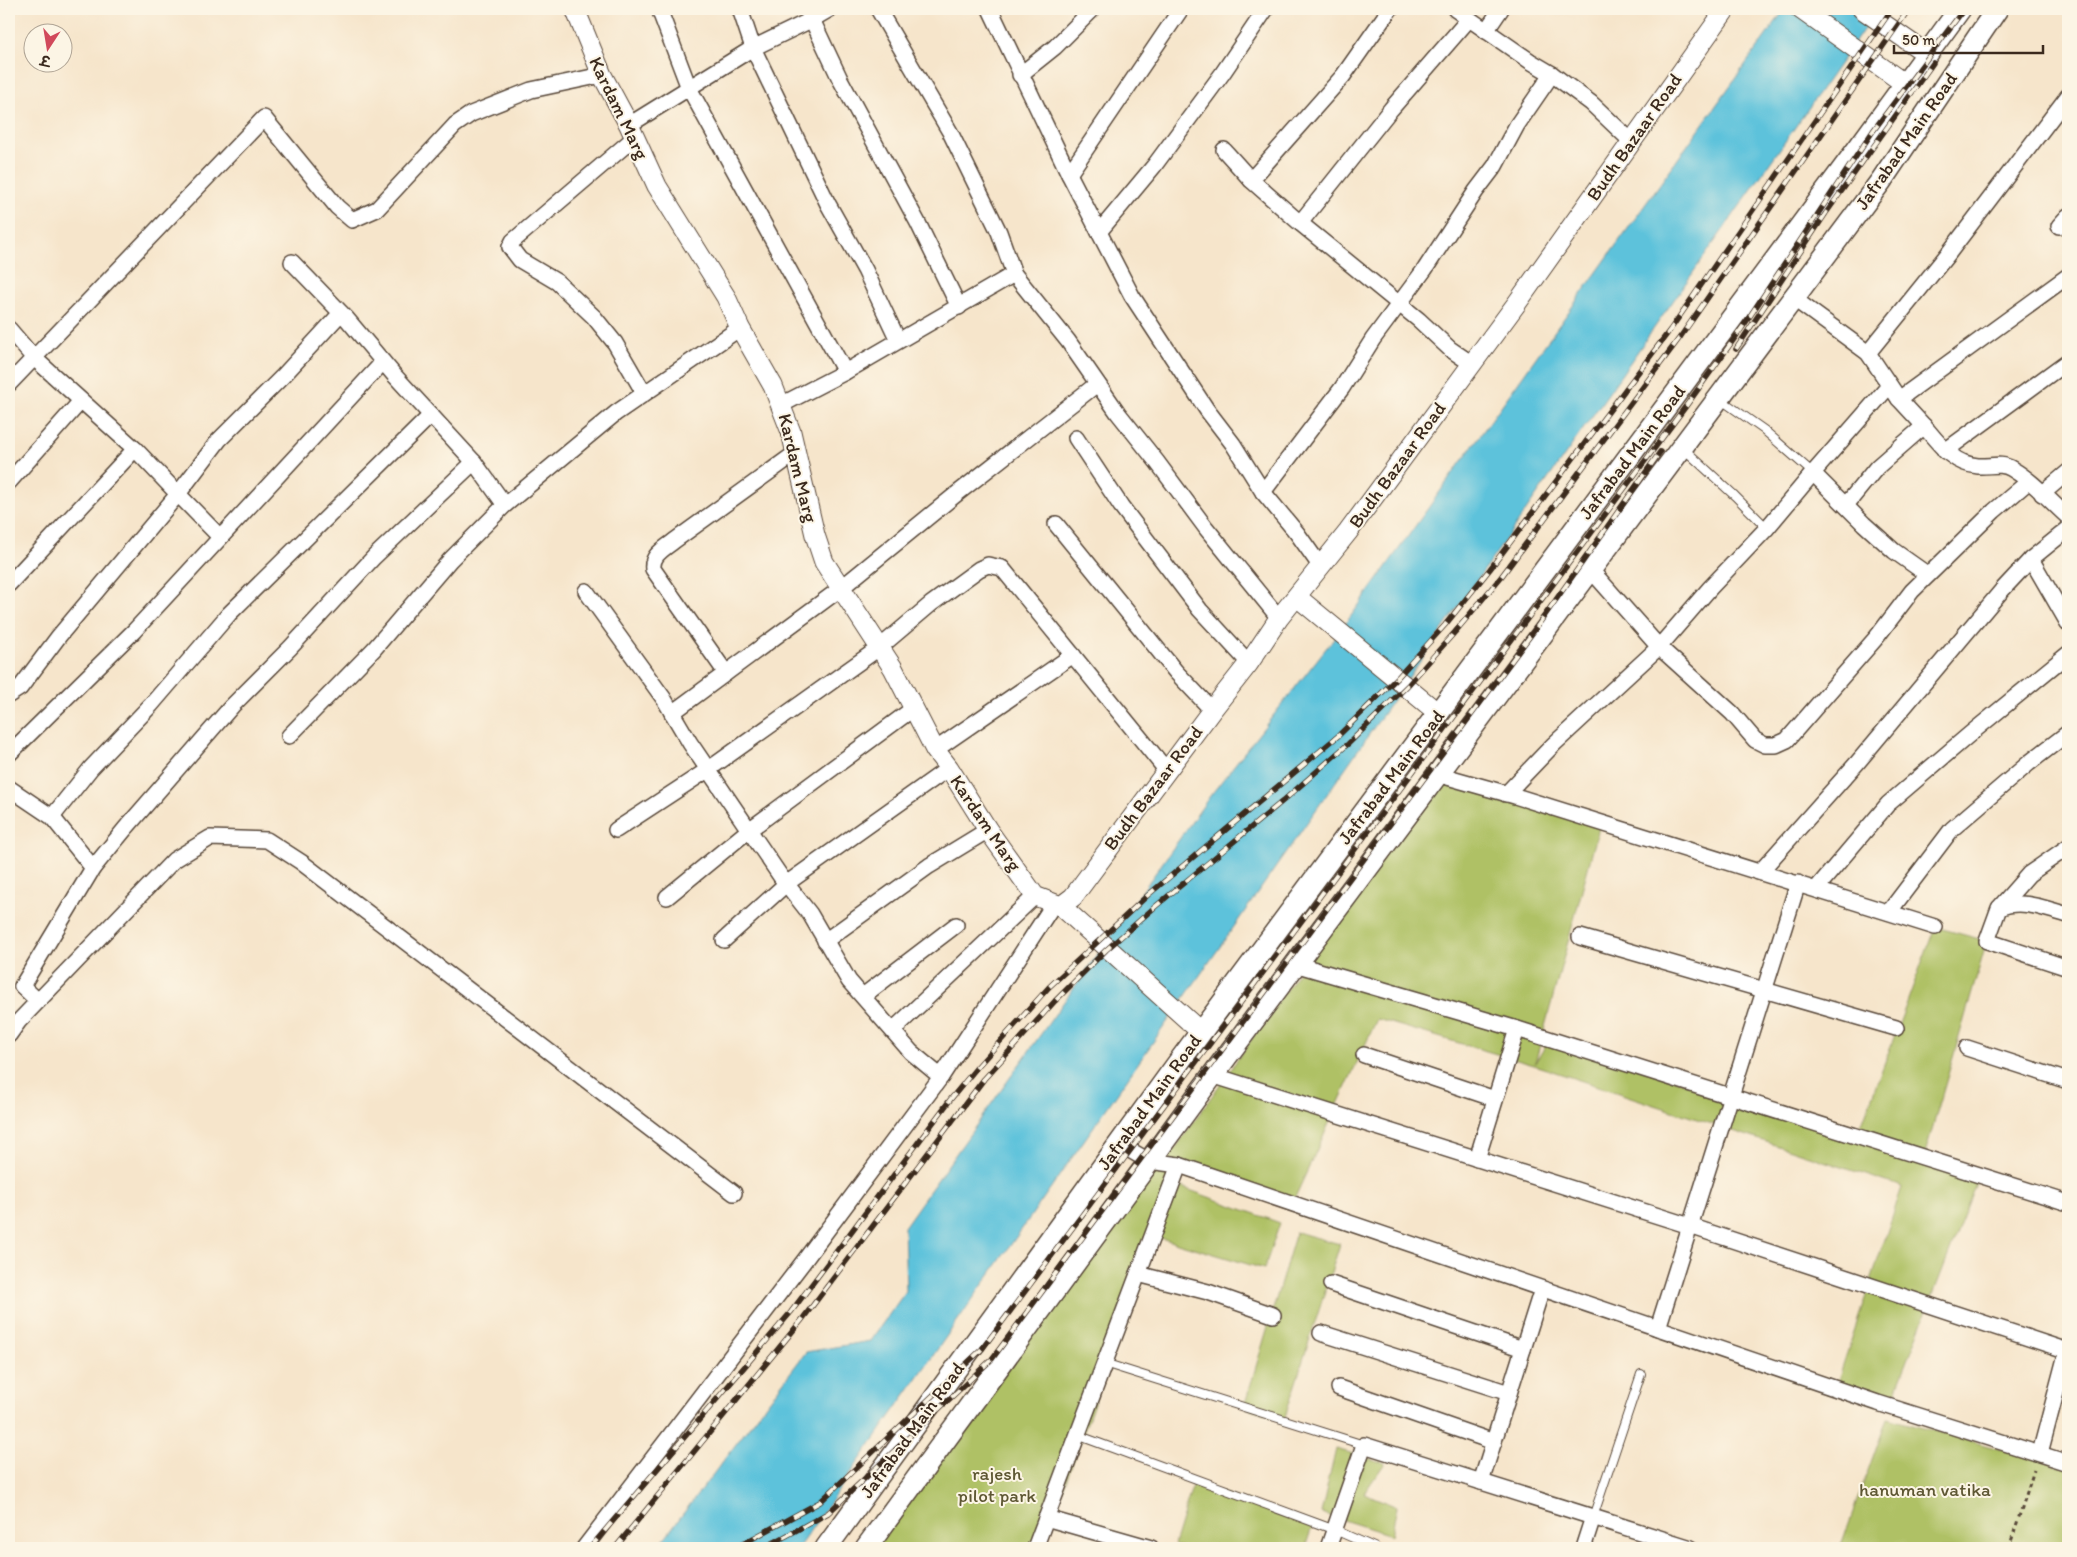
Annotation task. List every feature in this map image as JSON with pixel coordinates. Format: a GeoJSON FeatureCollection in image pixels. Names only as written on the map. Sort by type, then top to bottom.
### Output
{"type":"FeatureCollection","features":[{"type":"Feature","properties":{"kind":"main road","name":"Jafrabad Main Road"},"geometry":{"type":"LineString","coordinates":[[826,1548],[1201,1032],[1960,9]]}},
{"type":"Feature","properties":{"kind":"main road","name":"Jafrabad Main Road"},"geometry":{"type":"LineString","coordinates":[[866,1548],[1212,1075],[1881,181],[1997,9]]}},
{"type":"Feature","properties":{"kind":"street","name":"Kardam Marg"},"geometry":{"type":"LineString","coordinates":[[574,9],[602,75],[632,131],[657,186],[726,297],[740,328],[773,386],[797,452],[815,535],[824,562],[893,668],[935,750],[1035,896],[1057,906],[1201,1032]]}},
{"type":"Feature","properties":{"kind":"street"},"geometry":{"type":"LineString","coordinates":[[659,9],[689,88],[845,372]]}},
{"type":"Feature","properties":{"kind":"street"},"geometry":{"type":"LineString","coordinates":[[740,9],[753,48],[828,204],[865,270],[898,340]]}},
{"type":"Feature","properties":{"kind":"street"},"geometry":{"type":"LineString","coordinates":[[644,392],[614,342],[594,317],[557,282],[520,260],[510,247],[513,241],[632,131],[689,88],[809,14],[830,9]]}},
{"type":"Feature","properties":{"kind":"street"},"geometry":{"type":"LineString","coordinates":[[878,9],[950,132],[999,232],[1014,274],[1068,341],[1097,384],[1206,528],[1279,618]]}},
{"type":"Feature","properties":{"kind":"street"},"geometry":{"type":"LineString","coordinates":[[990,9],[1020,75],[1132,296],[1207,410],[1233,444],[1263,492],[1297,532],[1322,567]]}},
{"type":"Feature","properties":{"kind":"street"},"geometry":{"type":"LineString","coordinates":[[1020,75],[1055,47],[1093,9]]}},
{"type":"Feature","properties":{"kind":"street"},"geometry":{"type":"LineString","coordinates":[[1070,174],[1181,9]]}},
{"type":"Feature","properties":{"kind":"street"},"geometry":{"type":"LineString","coordinates":[[1099,232],[1154,166],[1222,74],[1266,9]]}},
{"type":"Feature","properties":{"kind":"street"},"geometry":{"type":"LineString","coordinates":[[1251,180],[1343,76],[1390,9]]}},
{"type":"Feature","properties":{"kind":"street"},"geometry":{"type":"LineString","coordinates":[[1455,9],[1552,74],[1591,103],[1631,141]]}},
{"type":"Feature","properties":{"kind":"street"},"geometry":{"type":"LineString","coordinates":[[1486,31],[1501,9]]}},
{"type":"Feature","properties":{"kind":"street","name":"Budh Bazaar Road"},"geometry":{"type":"LineString","coordinates":[[1057,906],[1073,897],[1248,663],[1279,618],[1322,567],[1472,364],[1726,9]]}},
{"type":"Feature","properties":{"kind":"street"},"geometry":{"type":"LineString","coordinates":[[1800,9],[1905,84]]}},
{"type":"Feature","properties":{"kind":"street"},"geometry":{"type":"LineString","coordinates":[[1862,9],[1927,54]]}},
{"type":"Feature","properties":{"kind":"street"},"geometry":{"type":"LineString","coordinates":[[809,14],[840,79],[918,223],[959,307]]}},
{"type":"Feature","properties":{"kind":"street"},"geometry":{"type":"LineString","coordinates":[[1300,223],[1391,109],[1469,19]]}},
{"type":"Feature","properties":{"kind":"street"},"geometry":{"type":"LineString","coordinates":[[1263,492],[1342,388],[1373,339],[1425,270],[1476,191],[1495,166],[1517,125],[1552,74]]}},
{"type":"Feature","properties":{"kind":"street"},"geometry":{"type":"LineString","coordinates":[[9,384],[264,118],[337,207],[352,220],[378,209],[455,125],[471,114],[531,90],[602,75]]}},
{"type":"Feature","properties":{"kind":"street"},"geometry":{"type":"LineString","coordinates":[[1868,353],[1948,254],[2068,96]]}},
{"type":"Feature","properties":{"kind":"street"},"geometry":{"type":"LineString","coordinates":[[1224,150],[1251,180],[1300,223],[1399,304],[1450,349],[1472,364]]}},
{"type":"Feature","properties":{"kind":"street"},"geometry":{"type":"LineString","coordinates":[[292,262],[341,313],[474,462],[505,505]]}},
{"type":"Feature","properties":{"kind":"street"},"geometry":{"type":"LineString","coordinates":[[781,405],[845,372],[1014,274]]}},
{"type":"Feature","properties":{"kind":"street"},"geometry":{"type":"LineString","coordinates":[[1899,399],[2068,276]]}},
{"type":"Feature","properties":{"kind":"street"},"geometry":{"type":"LineString","coordinates":[[1793,298],[1868,353],[1899,399],[1954,459],[1979,466],[1999,464],[2011,468],[2068,516]]}},
{"type":"Feature","properties":{"kind":"street"},"geometry":{"type":"LineString","coordinates":[[10,696],[178,494],[219,440],[341,313]]}},
{"type":"Feature","properties":{"kind":"street"},"geometry":{"type":"LineString","coordinates":[[289,736],[374,649],[450,560],[505,505],[644,392],[740,328]]}},
{"type":"Feature","properties":{"kind":"street"},"geometry":{"type":"LineString","coordinates":[[9,330],[33,357],[135,449],[220,537]]}},
{"type":"Feature","properties":{"kind":"street"},"geometry":{"type":"LineString","coordinates":[[1945,451],[2068,361]]}},
{"type":"Feature","properties":{"kind":"street"},"geometry":{"type":"LineString","coordinates":[[9,754],[134,631],[384,362]]}},
{"type":"Feature","properties":{"kind":"street"},"geometry":{"type":"LineString","coordinates":[[672,713],[840,589],[954,496],[1097,384]]}},
{"type":"Feature","properties":{"kind":"street"},"geometry":{"type":"LineString","coordinates":[[1506,794],[1554,744],[1659,647],[1710,588],[1767,528],[1889,386]]}},
{"type":"Feature","properties":{"kind":"street"},"geometry":{"type":"LineString","coordinates":[[9,482],[81,401]]}},
{"type":"Feature","properties":{"kind":"street"},"geometry":{"type":"LineString","coordinates":[[52,818],[91,768],[151,705],[229,614],[431,415]]}},
{"type":"Feature","properties":{"kind":"street"},"geometry":{"type":"LineString","coordinates":[[1846,505],[1877,467],[1924,426]]}},
{"type":"Feature","properties":{"kind":"street"},"geometry":{"type":"LineString","coordinates":[[1076,438],[1121,506],[1200,610],[1248,663]]}},
{"type":"Feature","properties":{"kind":"street"},"geometry":{"type":"LineString","coordinates":[[9,584],[135,449]]}},
{"type":"Feature","properties":{"kind":"street"},"geometry":{"type":"LineString","coordinates":[[726,673],[653,569],[652,562],[656,556],[674,541],[797,452]]}},
{"type":"Feature","properties":{"kind":"street"},"geometry":{"type":"LineString","coordinates":[[38,1001],[22,986],[93,868],[232,706],[290,648],[374,557],[474,462]]}},
{"type":"Feature","properties":{"kind":"street"},"geometry":{"type":"LineString","coordinates":[[2042,494],[2068,472]]}},
{"type":"Feature","properties":{"kind":"street"},"geometry":{"type":"LineString","coordinates":[[1813,473],[1864,524],[1928,575]]}},
{"type":"Feature","properties":{"kind":"street"},"geometry":{"type":"LineString","coordinates":[[1590,570],[1659,647],[1732,713],[1755,740],[1765,745],[1776,745],[1786,740],[1814,710],[1876,638],[1912,591],[2028,482]]}},
{"type":"Feature","properties":{"kind":"street"},"geometry":{"type":"LineString","coordinates":[[1056,524],[1176,672],[1212,710]]}},
{"type":"Feature","properties":{"kind":"street"},"geometry":{"type":"LineString","coordinates":[[1760,872],[1857,763],[2003,589],[2031,559],[2068,529]]}},
{"type":"Feature","properties":{"kind":"street"},"geometry":{"type":"LineString","coordinates":[[2031,559],[2068,623]]}},
{"type":"Feature","properties":{"kind":"street"},"geometry":{"type":"LineString","coordinates":[[616,830],[709,769],[880,648],[931,604],[979,569],[988,565],[1002,568],[1167,771]]}},
{"type":"Feature","properties":{"kind":"street"},"geometry":{"type":"LineString","coordinates":[[586,591],[672,713],[786,884],[810,914],[849,981],[911,1052],[941,1077]]}},
{"type":"Feature","properties":{"kind":"street"},"geometry":{"type":"LineString","coordinates":[[1296,597],[1438,713]]}},
{"type":"Feature","properties":{"kind":"street"},"geometry":{"type":"LineString","coordinates":[[1816,889],[1888,804],[2068,654]]}},
{"type":"Feature","properties":{"kind":"street"},"geometry":{"type":"LineString","coordinates":[[935,750],[1073,655]]}},
{"type":"Feature","properties":{"kind":"street"},"geometry":{"type":"LineString","coordinates":[[667,897],[749,830],[914,708]]}},
{"type":"Feature","properties":{"kind":"street"},"geometry":{"type":"LineString","coordinates":[[1890,912],[1952,829],[2029,763],[2068,733]]}},
{"type":"Feature","properties":{"kind":"street"},"geometry":{"type":"LineString","coordinates":[[724,940],[786,884],[949,768]]}},
{"type":"Feature","properties":{"kind":"street"},"geometry":{"type":"LineString","coordinates":[[1437,774],[1798,883],[1935,927]]}},
{"type":"Feature","properties":{"kind":"street"},"geometry":{"type":"LineString","coordinates":[[9,788],[52,818],[93,868]]}},
{"type":"Feature","properties":{"kind":"street"},"geometry":{"type":"LineString","coordinates":[[825,941],[929,866],[988,830]]}},
{"type":"Feature","properties":{"kind":"street"},"geometry":{"type":"LineString","coordinates":[[9,1035],[19,1021],[174,860],[210,838],[267,840],[301,862],[734,1194]]}},
{"type":"Feature","properties":{"kind":"street"},"geometry":{"type":"LineString","coordinates":[[2068,847],[2029,874],[1999,908],[1986,941],[2068,968]]}},
{"type":"Feature","properties":{"kind":"street"},"geometry":{"type":"LineString","coordinates":[[1658,1328],[1798,883]]}},
{"type":"Feature","properties":{"kind":"street"},"geometry":{"type":"LineString","coordinates":[[892,1030],[1035,896]]}},
{"type":"Feature","properties":{"kind":"street"},"geometry":{"type":"LineString","coordinates":[[1999,908],[2011,903],[2028,904],[2068,915]]}},
{"type":"Feature","properties":{"kind":"street"},"geometry":{"type":"LineString","coordinates":[[584,1548],[804,1261],[941,1077],[1057,906]]}},
{"type":"Feature","properties":{"kind":"street"},"geometry":{"type":"LineString","coordinates":[[863,996],[956,925]]}},
{"type":"Feature","properties":{"kind":"street"},"geometry":{"type":"LineString","coordinates":[[1580,937],[1896,1028]]}},
{"type":"Feature","properties":{"kind":"street"},"geometry":{"type":"LineString","coordinates":[[1295,964],[1517,1029],[2068,1203]]}},
{"type":"Feature","properties":{"kind":"street"},"geometry":{"type":"LineString","coordinates":[[1477,1159],[1517,1029]]}},
{"type":"Feature","properties":{"kind":"street"},"geometry":{"type":"LineString","coordinates":[[1967,1048],[2068,1081]]}},
{"type":"Feature","properties":{"kind":"street"},"geometry":{"type":"LineString","coordinates":[[1364,1055],[1495,1099]]}},
{"type":"Feature","properties":{"kind":"street"},"geometry":{"type":"LineString","coordinates":[[1212,1075],[1690,1226],[2068,1349],[2040,1453]]}},
{"type":"Feature","properties":{"kind":"street"},"geometry":{"type":"LineString","coordinates":[[1119,1144],[1149,1161],[1179,1165],[1884,1405],[2068,1463]]}},
{"type":"Feature","properties":{"kind":"street"},"geometry":{"type":"LineString","coordinates":[[1035,1548],[1179,1165]]}},
{"type":"Feature","properties":{"kind":"street"},"geometry":{"type":"LineString","coordinates":[[1138,1274],[1208,1292],[1273,1315]]}},
{"type":"Feature","properties":{"kind":"street"},"geometry":{"type":"LineString","coordinates":[[1331,1284],[1523,1349]]}},
{"type":"Feature","properties":{"kind":"street"},"geometry":{"type":"LineString","coordinates":[[1481,1482],[1542,1289]]}},
{"type":"Feature","properties":{"kind":"street"},"geometry":{"type":"LineString","coordinates":[[1321,1333],[1509,1393]]}},
{"type":"Feature","properties":{"kind":"street"},"geometry":{"type":"LineString","coordinates":[[1339,1388],[1494,1442]]}},
{"type":"Feature","properties":{"kind":"street"},"geometry":{"type":"LineString","coordinates":[[1328,1548],[1364,1445],[1691,1548]]}},
{"type":"Feature","properties":{"kind":"street"},"geometry":{"type":"LineString","coordinates":[[1583,1548],[1593,1517]]}},
{"type":"Feature","properties":{"kind":"street"},"geometry":{"type":"LineString","coordinates":[[1046,1518],[1152,1548]]}},
{"type":"Feature","properties":{"kind":"lane"},"geometry":{"type":"LineString","coordinates":[[1718,398],[1764,430],[1813,473]]}},
{"type":"Feature","properties":{"kind":"lane"},"geometry":{"type":"LineString","coordinates":[[1681,447],[1767,528]]}},
{"type":"Feature","properties":{"kind":"lane"},"geometry":{"type":"LineString","coordinates":[[1104,1363],[1364,1445]]}},
{"type":"Feature","properties":{"kind":"lane"},"geometry":{"type":"LineString","coordinates":[[1593,1517],[1641,1374]]}},
{"type":"Feature","properties":{"kind":"lane"},"geometry":{"type":"LineString","coordinates":[[1077,1435],[1334,1530],[1376,1548]]}},
{"type":"Feature","properties":{"kind":"path"},"geometry":{"type":"LineString","coordinates":[[2010,1548],[2040,1453]]}},
{"type":"Feature","properties":{"kind":"green space","name":"rajesh pilot park"},"geometry":{"type":"Polygon","coordinates":[[[1437,774],[1600,824],[1535,1063],[1549,1040],[1857,1137],[1935,927],[1987,941],[1924,1157],[1979,1175],[1890,1407],[1835,1389],[1902,1187],[1534,1065],[1377,1019],[1292,1204],[1179,1168],[1173,1184],[1280,1223],[1264,1269],[1154,1236],[1042,1548],[875,1548],[1149,1161],[1165,1163],[1437,774]]]}},
{"type":"Feature","properties":{"kind":"green space"},"geometry":{"type":"Polygon","coordinates":[[[1296,1232],[1340,1244],[1284,1420],[1244,1407],[1296,1232]]]}},
{"type":"Feature","properties":{"kind":"green space","name":"hanuman vatika"},"geometry":{"type":"Polygon","coordinates":[[[1887,1418],[2068,1468],[2068,1548],[1840,1548],[1887,1418]]]}},
{"type":"Feature","properties":{"kind":"green space"},"geometry":{"type":"Polygon","coordinates":[[[1336,1449],[1385,1463],[1364,1493],[1397,1507],[1391,1535],[1321,1513],[1336,1449]]]}},
{"type":"Feature","properties":{"kind":"green space"},"geometry":{"type":"Polygon","coordinates":[[[1193,1484],[1313,1524],[1305,1548],[1184,1548],[1174,1545],[1193,1484]]]}},
{"type":"Feature","properties":{"kind":"water"},"geometry":{"type":"Polygon","coordinates":[[[1785,9],[1878,9],[798,1548],[657,1548],[806,1352],[870,1341],[906,1291],[904,1227],[1210,796],[1346,623],[1785,9]]]}},
{"type":"Feature","properties":{"kind":"railway"},"geometry":{"type":"LineString","coordinates":[[590,1548],[791,1312],[950,1100],[1049,987],[1148,895],[1338,736],[1398,677],[1445,625],[1490,569],[1670,330],[1892,9]]}},
{"type":"Feature","properties":{"kind":"railway"},"geometry":{"type":"LineString","coordinates":[[615,1548],[801,1321],[984,1079],[1055,1001],[1106,950],[1156,906],[1284,800],[1348,744],[1408,685],[1455,632],[1501,577],[1681,336],[1909,9]]}},
{"type":"Feature","properties":{"kind":"railway"},"geometry":{"type":"LineString","coordinates":[[735,1548],[820,1502],[982,1349],[1686,406],[1742,328],[1873,131],[1964,9]]}},
{"type":"Feature","properties":{"kind":"railway"},"geometry":{"type":"LineString","coordinates":[[1736,349],[1826,213],[1933,63]]}},
{"type":"Feature","properties":{"kind":"railway"},"geometry":{"type":"LineString","coordinates":[[764,1548],[828,1513],[992,1359],[1536,628],[1660,452]]}}]}
